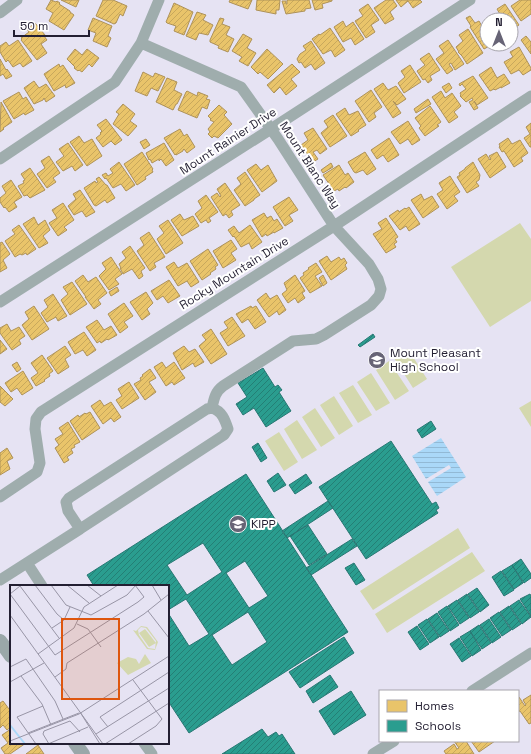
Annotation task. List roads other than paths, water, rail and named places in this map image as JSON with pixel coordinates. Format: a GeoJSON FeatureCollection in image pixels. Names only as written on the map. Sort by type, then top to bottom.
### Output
{"type":"FeatureCollection","features":[{"type":"Feature","properties":{"kind":"main road"},"geometry":{"type":"LineString","coordinates":[[0,641],[10,655]]}},
{"type":"Feature","properties":{"kind":"main road"},"geometry":{"type":"LineString","coordinates":[[76,744],[83,754]]}},
{"type":"Feature","properties":{"kind":"street"},"geometry":{"type":"LineString","coordinates":[[0,159],[114,82],[141,43],[159,0]]}},
{"type":"Feature","properties":{"kind":"street","name":"Mount Rainier Drive"},"geometry":{"type":"LineString","coordinates":[[0,302],[470,0]]}},
{"type":"Feature","properties":{"kind":"street"},"geometry":{"type":"LineString","coordinates":[[0,14],[14,1]]}},
{"type":"Feature","properties":{"kind":"street","name":"Mount Blanc Way"},"geometry":{"type":"LineString","coordinates":[[141,43],[240,87],[271,129],[334,226],[369,264],[378,279],[381,289],[379,296],[371,305],[324,335],[316,338],[293,341],[223,386],[218,390],[212,408]]}},
{"type":"Feature","properties":{"kind":"street","name":"Rocky Mountain Drive"},"geometry":{"type":"LineString","coordinates":[[0,497],[37,472],[40,463],[35,429],[36,419],[40,412],[334,226],[531,96]]}},
{"type":"Feature","properties":{"kind":"street"},"geometry":{"type":"LineString","coordinates":[[0,580],[80,529],[224,435],[228,429],[225,420],[218,410],[212,408],[207,409],[69,498],[66,502],[68,511],[80,529]]}},
{"type":"Feature","properties":{"kind":"street"},"geometry":{"type":"LineString","coordinates":[[27,563],[41,585]]}},
{"type":"Feature","properties":{"kind":"street"},"geometry":{"type":"LineString","coordinates":[[474,690],[531,653]]}},
{"type":"Feature","properties":{"kind":"street"},"geometry":{"type":"LineString","coordinates":[[373,754],[392,742]]}},
{"type":"Feature","properties":{"kind":"street"},"geometry":{"type":"LineString","coordinates":[[145,744],[152,754]]}},
{"type":"Feature","properties":{"kind":"water"},"geometry":{"type":"Polygon","coordinates":[[[441,438],[466,477],[437,496],[428,482],[451,468],[449,465],[426,479],[412,456],[441,438]]]}},
{"type":"Feature","properties":{"kind":"place","name":"Mount Pleasant High School"},"geometry":{"type":"Point","coordinates":[377,360]}},
{"type":"Feature","properties":{"kind":"place","name":"KIPP"},"geometry":{"type":"Point","coordinates":[238,524]}}]}
